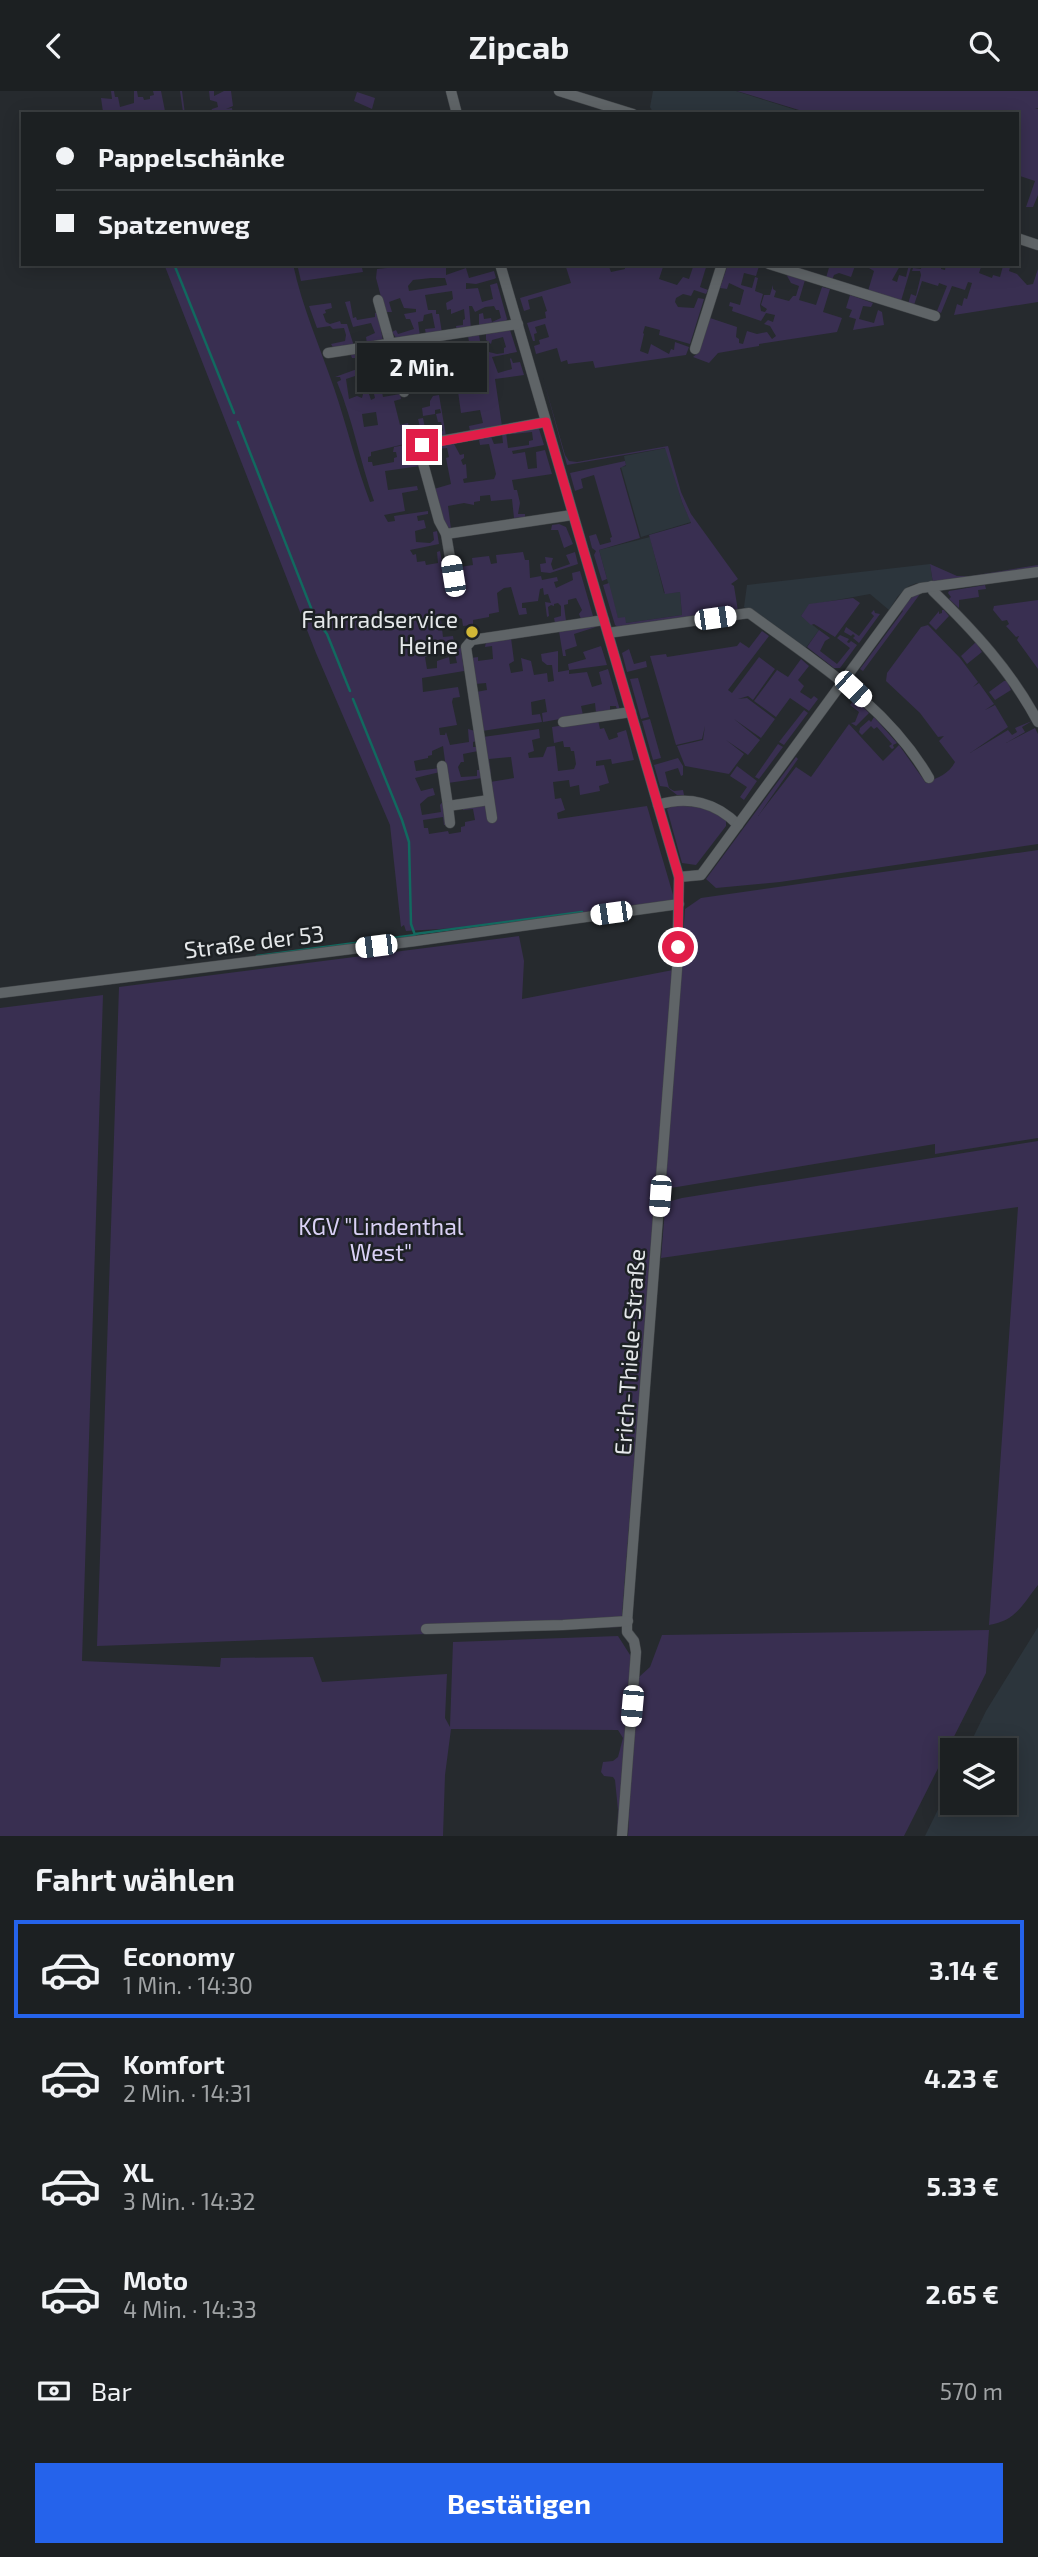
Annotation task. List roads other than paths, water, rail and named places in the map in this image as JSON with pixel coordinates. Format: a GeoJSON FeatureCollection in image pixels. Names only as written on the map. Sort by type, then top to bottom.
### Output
{"type":"FeatureCollection","features":[{"type":"Feature","properties":{"kind":"street"},"geometry":{"type":"LineString","coordinates":[[451,91],[456,112]]}},
{"type":"Feature","properties":{"kind":"street"},"geometry":{"type":"LineString","coordinates":[[559,91],[627,112]]}},
{"type":"Feature","properties":{"kind":"street"},"geometry":{"type":"LineString","coordinates":[[1019,239],[1038,245]]}},
{"type":"Feature","properties":{"kind":"street","name":"Erich-Thiele-Straße"},"geometry":{"type":"LineString","coordinates":[[501,266],[679,877],[677,969],[627,1632],[634,1641],[636,1653],[622,1836]]}},
{"type":"Feature","properties":{"kind":"street"},"geometry":{"type":"LineString","coordinates":[[695,349],[721,266]]}},
{"type":"Feature","properties":{"kind":"street"},"geometry":{"type":"LineString","coordinates":[[775,266],[927,316],[935,316]]}},
{"type":"Feature","properties":{"kind":"street"},"geometry":{"type":"LineString","coordinates":[[378,300],[404,392]]}},
{"type":"Feature","properties":{"kind":"street"},"geometry":{"type":"LineString","coordinates":[[328,353],[518,324]]}},
{"type":"Feature","properties":{"kind":"street"},"geometry":{"type":"LineString","coordinates":[[453,576],[446,534],[439,520],[418,445],[546,422]]}},
{"type":"Feature","properties":{"kind":"street"},"geometry":{"type":"LineString","coordinates":[[446,534],[572,515]]}},
{"type":"Feature","properties":{"kind":"street"},"geometry":{"type":"LineString","coordinates":[[679,877],[701,875],[907,594],[932,586],[1038,572]]}},
{"type":"Feature","properties":{"kind":"street"},"geometry":{"type":"LineString","coordinates":[[932,586],[933,591],[971,627],[1001,663],[1038,722]]}},
{"type":"Feature","properties":{"kind":"street"},"geometry":{"type":"LineString","coordinates":[[608,633],[749,613],[843,682],[879,713],[913,753],[929,778]]}},
{"type":"Feature","properties":{"kind":"street"},"geometry":{"type":"LineString","coordinates":[[492,818],[466,647],[472,640],[604,620]]}},
{"type":"Feature","properties":{"kind":"street"},"geometry":{"type":"LineString","coordinates":[[563,722],[631,712]]}},
{"type":"Feature","properties":{"kind":"street"},"geometry":{"type":"LineString","coordinates":[[442,767],[450,823]]}},
{"type":"Feature","properties":{"kind":"street"},"geometry":{"type":"LineString","coordinates":[[448,806],[489,800]]}},
{"type":"Feature","properties":{"kind":"street"},"geometry":{"type":"LineString","coordinates":[[658,805],[681,801],[710,805],[725,811],[738,825]]}},
{"type":"Feature","properties":{"kind":"street","name":"Straße der 53"},"geometry":{"type":"LineString","coordinates":[[0,993],[416,941],[679,904]]}},
{"type":"Feature","properties":{"kind":"street"},"geometry":{"type":"LineString","coordinates":[[426,1629],[628,1621]]}},
{"type":"Feature","properties":{"kind":"waterway"},"geometry":{"type":"LineString","coordinates":[[175,266],[234,413]]}},
{"type":"Feature","properties":{"kind":"waterway"},"geometry":{"type":"LineString","coordinates":[[238,422],[315,618],[327,634],[350,691]]}},
{"type":"Feature","properties":{"kind":"waterway"},"geometry":{"type":"LineString","coordinates":[[257,956],[415,935],[411,924],[409,842],[353,699]]}},
{"type":"Feature","properties":{"kind":"waterway"},"geometry":{"type":"LineString","coordinates":[[415,934],[582,912]]}},
{"type":"Feature","properties":{"kind":"place","name":"Fahrradservice Heine"},"geometry":{"type":"Point","coordinates":[472,632]}},
{"type":"Feature","properties":{"kind":"park label","name":"KGV \"Lindenthal West\""},"geometry":{"type":"Point","coordinates":[381,1239]}}]}
